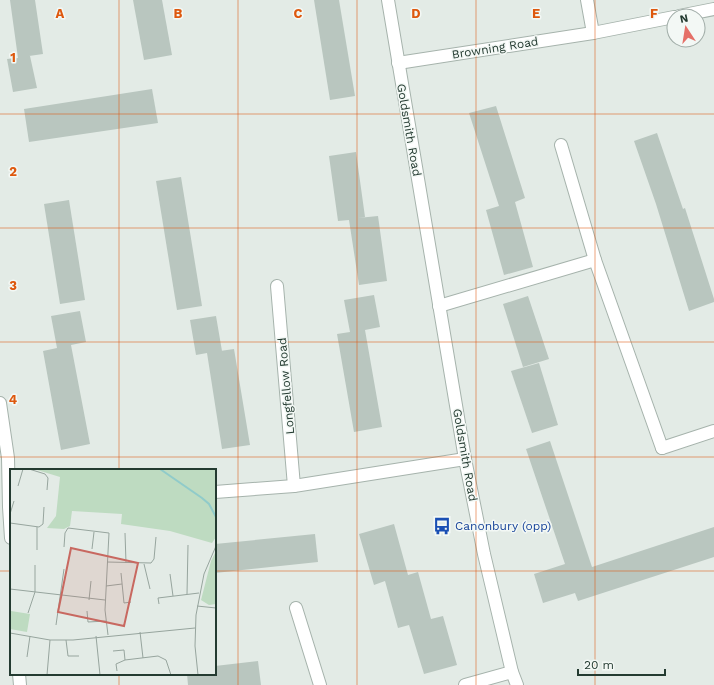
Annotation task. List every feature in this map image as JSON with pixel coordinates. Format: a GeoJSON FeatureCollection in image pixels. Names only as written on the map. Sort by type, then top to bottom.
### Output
{"type":"FeatureCollection","features":[{"type":"Feature","properties":{"kind":"street","name":"Goldsmith Road"},"geometry":{"type":"LineString","coordinates":[[388,0],[465,459],[484,554],[512,672],[517,685]]}},
{"type":"Feature","properties":{"kind":"street"},"geometry":{"type":"LineString","coordinates":[[587,0],[593,33]]}},
{"type":"Feature","properties":{"kind":"street","name":"Browning Road"},"geometry":{"type":"LineString","coordinates":[[398,64],[593,33],[666,19]]}},
{"type":"Feature","properties":{"kind":"street"},"geometry":{"type":"LineString","coordinates":[[561,145],[595,260],[662,448],[714,431]]}},
{"type":"Feature","properties":{"kind":"street"},"geometry":{"type":"LineString","coordinates":[[440,306],[595,260]]}},
{"type":"Feature","properties":{"kind":"street","name":"Longfellow Road"},"geometry":{"type":"LineString","coordinates":[[277,286],[294,486]]}},
{"type":"Feature","properties":{"kind":"street"},"geometry":{"type":"LineString","coordinates":[[0,403],[8,458],[7,507],[10,530]]}},
{"type":"Feature","properties":{"kind":"street"},"geometry":{"type":"LineString","coordinates":[[216,492],[294,486],[465,459]]}},
{"type":"Feature","properties":{"kind":"street"},"geometry":{"type":"LineString","coordinates":[[296,608],[320,685]]}},
{"type":"Feature","properties":{"kind":"street"},"geometry":{"type":"LineString","coordinates":[[465,685],[512,672]]}},
{"type":"Feature","properties":{"kind":"street"},"geometry":{"type":"LineString","coordinates":[[19,675],[20,685]]}},
{"type":"Feature","properties":{"kind":"building"},"geometry":{"type":"Polygon","coordinates":[[[10,0],[35,0],[43,54],[29,56],[37,88],[13,92],[7,59],[18,58],[10,0]]]}},
{"type":"Feature","properties":{"kind":"building"},"geometry":{"type":"Polygon","coordinates":[[[133,0],[162,0],[172,55],[144,60],[133,0]]]}},
{"type":"Feature","properties":{"kind":"building"},"geometry":{"type":"Polygon","coordinates":[[[314,0],[339,0],[355,96],[330,100],[314,0]]]}},
{"type":"Feature","properties":{"kind":"building"},"geometry":{"type":"Polygon","coordinates":[[[152,89],[158,123],[29,142],[24,109],[152,89]]]}},
{"type":"Feature","properties":{"kind":"building"},"geometry":{"type":"Polygon","coordinates":[[[496,106],[525,198],[515,202],[533,267],[504,275],[486,210],[499,206],[469,113],[496,106]]]}},
{"type":"Feature","properties":{"kind":"building"},"geometry":{"type":"Polygon","coordinates":[[[657,133],[683,209],[685,208],[714,299],[714,302],[689,311],[656,204],[634,141],[657,133]]]}},
{"type":"Feature","properties":{"kind":"building"},"geometry":{"type":"Polygon","coordinates":[[[356,152],[365,217],[358,218],[378,216],[387,281],[359,285],[349,220],[338,221],[329,156],[356,152]]]}},
{"type":"Feature","properties":{"kind":"building"},"geometry":{"type":"Polygon","coordinates":[[[181,177],[202,306],[177,310],[156,181],[181,177]]]}},
{"type":"Feature","properties":{"kind":"building"},"geometry":{"type":"Polygon","coordinates":[[[69,200],[85,300],[60,304],[44,204],[69,200]]]}},
{"type":"Feature","properties":{"kind":"building"},"geometry":{"type":"Polygon","coordinates":[[[374,295],[380,327],[365,330],[382,427],[354,432],[337,334],[350,332],[344,300],[374,295]]]}},
{"type":"Feature","properties":{"kind":"building"},"geometry":{"type":"Polygon","coordinates":[[[528,296],[549,359],[523,367],[503,304],[528,296]]]}},
{"type":"Feature","properties":{"kind":"building"},"geometry":{"type":"Polygon","coordinates":[[[80,311],[86,342],[71,345],[90,444],[61,450],[43,351],[57,348],[51,316],[80,311]]]}},
{"type":"Feature","properties":{"kind":"building"},"geometry":{"type":"Polygon","coordinates":[[[216,316],[222,351],[234,349],[250,445],[222,449],[207,353],[196,355],[190,320],[216,316]]]}},
{"type":"Feature","properties":{"kind":"building"},"geometry":{"type":"Polygon","coordinates":[[[539,363],[558,425],[532,433],[511,371],[539,363]]]}},
{"type":"Feature","properties":{"kind":"building"},"geometry":{"type":"Polygon","coordinates":[[[550,441],[592,567],[714,527],[714,557],[578,601],[575,593],[543,603],[534,574],[565,564],[526,449],[550,441]]]}},
{"type":"Feature","properties":{"kind":"building"},"geometry":{"type":"Polygon","coordinates":[[[394,524],[408,575],[418,572],[431,619],[443,616],[457,665],[424,674],[409,625],[398,628],[385,581],[374,585],[359,534],[394,524]]]}},
{"type":"Feature","properties":{"kind":"building"},"geometry":{"type":"Polygon","coordinates":[[[315,534],[318,562],[216,573],[216,544],[315,534]]]}},
{"type":"Feature","properties":{"kind":"building"},"geometry":{"type":"Polygon","coordinates":[[[258,661],[261,685],[188,685],[187,675],[216,675],[216,666],[258,661]]]}},
{"type":"Feature","properties":{"kind":"place","name":"Canonbury (opp)"},"geometry":{"type":"Point","coordinates":[442,526]}}]}
